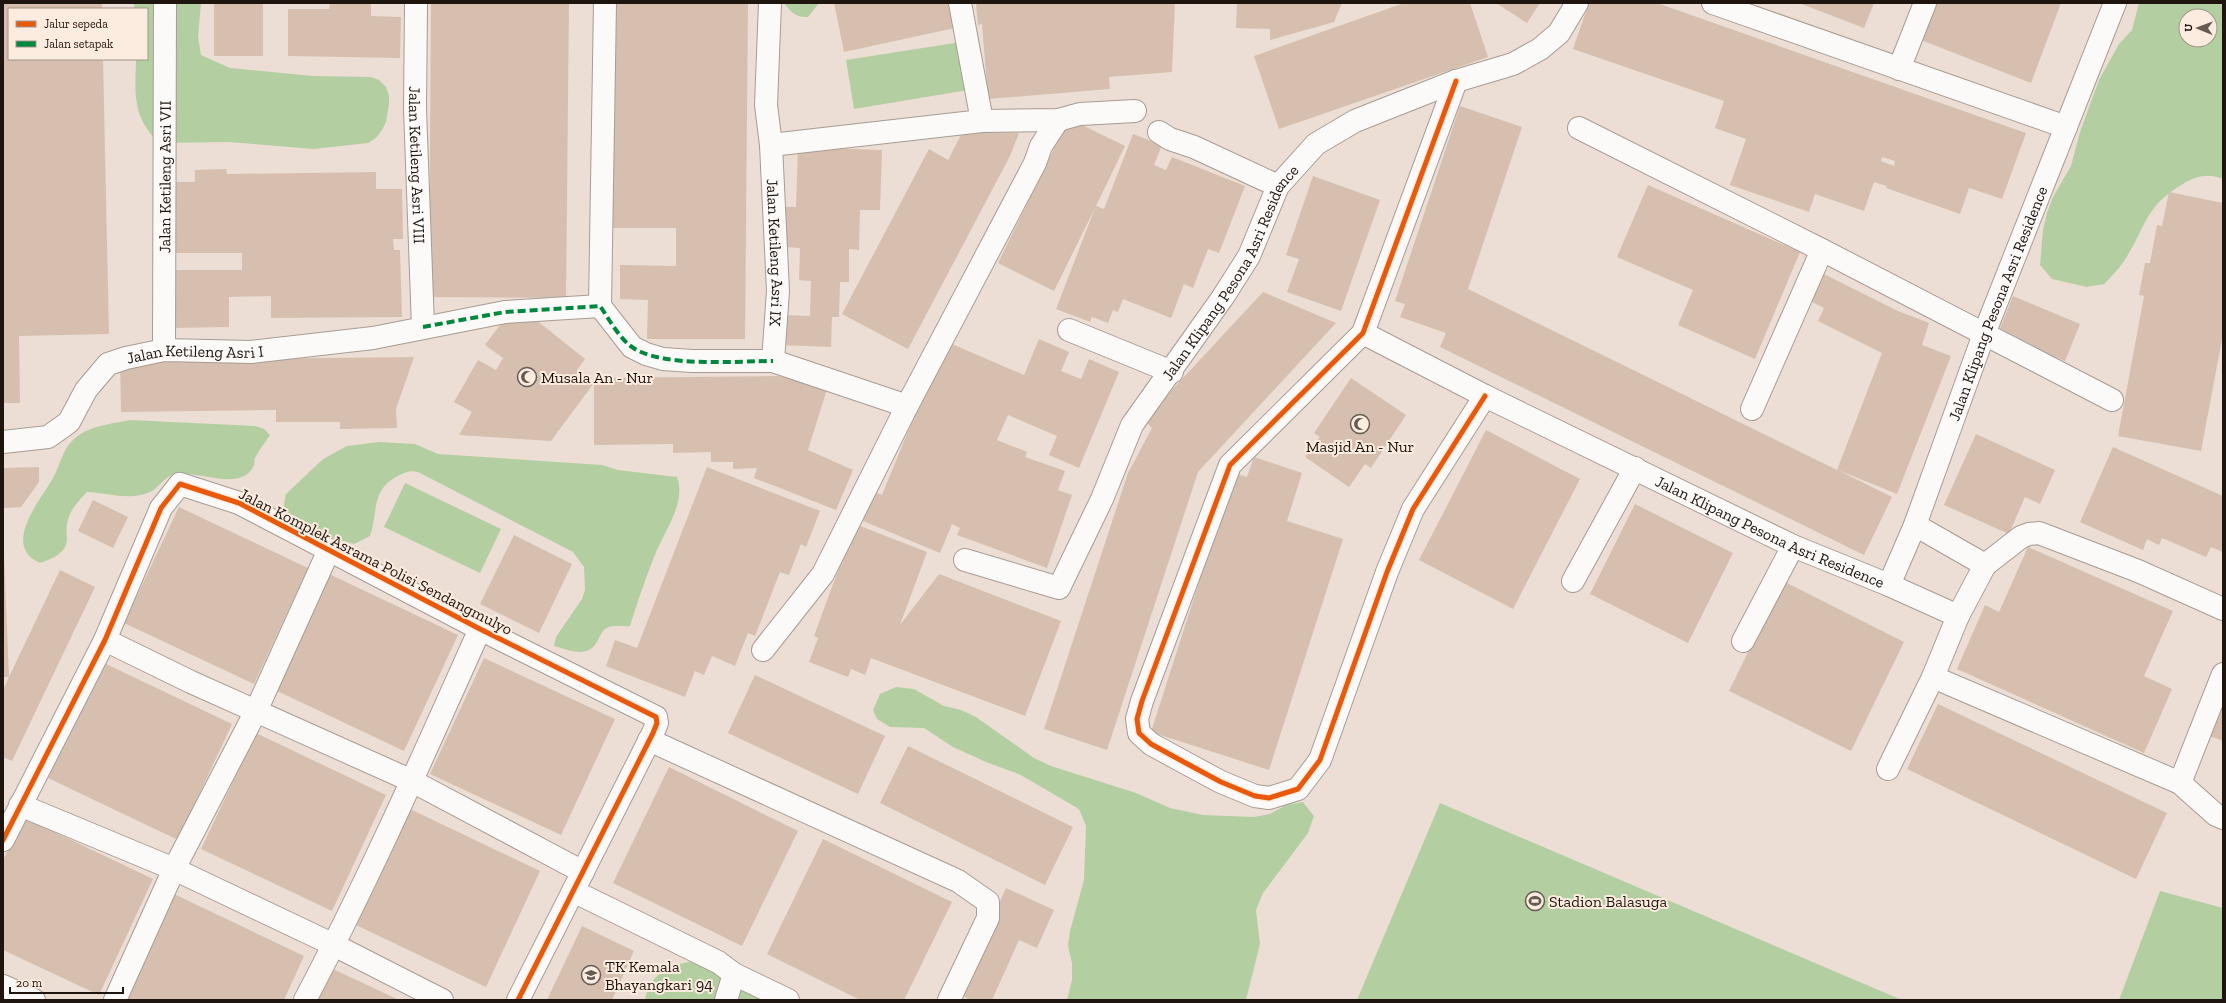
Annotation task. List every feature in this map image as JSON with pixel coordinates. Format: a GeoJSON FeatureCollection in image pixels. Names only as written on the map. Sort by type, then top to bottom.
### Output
{"type":"FeatureCollection","features":[{"type":"Feature","properties":{"kind":"street","name":"Jalan Ketileng Asri VII"},"geometry":{"type":"LineString","coordinates":[[164,350],[166,3]]}},
{"type":"Feature","properties":{"kind":"street","name":"Jalan Ketileng Asri VIII"},"geometry":{"type":"LineString","coordinates":[[416,3],[415,108],[423,327]]}},
{"type":"Feature","properties":{"kind":"street"},"geometry":{"type":"LineString","coordinates":[[605,3],[600,306],[632,347],[646,354],[663,359],[692,361],[773,361],[907,406]]}},
{"type":"Feature","properties":{"kind":"street","name":"Jalan Ketileng Asri IX"},"geometry":{"type":"LineString","coordinates":[[770,3],[766,105],[771,145],[778,291],[773,361]]}},
{"type":"Feature","properties":{"kind":"street"},"geometry":{"type":"LineString","coordinates":[[960,3],[982,121]]}},
{"type":"Feature","properties":{"kind":"street","name":"Jalan Klipang Pesona Asri Residence"},"geometry":{"type":"LineString","coordinates":[[965,560],[1059,588],[1102,499],[1132,425],[1172,372],[1249,256],[1278,186],[1316,144],[1355,121],[1456,81],[1513,64],[1540,49],[1558,33],[1577,3]]}},
{"type":"Feature","properties":{"kind":"street"},"geometry":{"type":"LineString","coordinates":[[1899,69],[1925,3]]}},
{"type":"Feature","properties":{"kind":"street","name":"Jalan Klipang Pesona Asri Residence"},"geometry":{"type":"LineString","coordinates":[[1363,333],[1485,396],[1793,546],[1889,585],[1915,525],[1984,334],[2115,3]]}},
{"type":"Feature","properties":{"kind":"street"},"geometry":{"type":"LineString","coordinates":[[1720,4],[1899,69],[2066,127]]}},
{"type":"Feature","properties":{"kind":"street"},"geometry":{"type":"LineString","coordinates":[[1456,81],[1363,333],[1230,465],[1142,701],[1137,719],[1139,733],[1151,744],[1215,778],[1255,796],[1269,798],[1298,789],[1320,760],[1387,572],[1413,509],[1485,396]]}},
{"type":"Feature","properties":{"kind":"street"},"geometry":{"type":"LineString","coordinates":[[771,145],[982,121],[1058,120],[1080,114],[1135,111]]}},
{"type":"Feature","properties":{"kind":"street"},"geometry":{"type":"LineString","coordinates":[[762,650],[823,574],[907,406],[1036,163],[1041,146],[1058,120]]}},
{"type":"Feature","properties":{"kind":"street"},"geometry":{"type":"LineString","coordinates":[[1579,128],[1822,250],[2112,400]]}},
{"type":"Feature","properties":{"kind":"street"},"geometry":{"type":"LineString","coordinates":[[1159,132],[1170,139],[1194,147],[1278,186]]}},
{"type":"Feature","properties":{"kind":"street"},"geometry":{"type":"LineString","coordinates":[[1752,409],[1822,250]]}},
{"type":"Feature","properties":{"kind":"street","name":"Jalan Ketileng Asri I"},"geometry":{"type":"LineString","coordinates":[[3,442],[48,437],[69,422],[86,390],[108,364],[164,350],[251,352],[373,338],[505,312],[600,306]]}},
{"type":"Feature","properties":{"kind":"street"},"geometry":{"type":"LineString","coordinates":[[1069,330],[1172,372]]}},
{"type":"Feature","properties":{"kind":"street"},"geometry":{"type":"LineString","coordinates":[[1573,581],[1635,468]]}},
{"type":"Feature","properties":{"kind":"street","name":"Jalan Komplek Asrama Polisi Sendangmulyo"},"geometry":{"type":"LineString","coordinates":[[3,840],[105,640],[161,508],[180,484],[239,503],[480,629],[656,718],[655,727],[649,740]]}},
{"type":"Feature","properties":{"kind":"street"},"geometry":{"type":"LineString","coordinates":[[1915,525],[1985,565]]}},
{"type":"Feature","properties":{"kind":"street"},"geometry":{"type":"LineString","coordinates":[[1888,769],[1933,677],[1958,616],[1985,565],[2021,537],[2039,532],[2138,571],[2223,609]]}},
{"type":"Feature","properties":{"kind":"street"},"geometry":{"type":"LineString","coordinates":[[1743,641],[1793,546]]}},
{"type":"Feature","properties":{"kind":"street"},"geometry":{"type":"LineString","coordinates":[[115,1000],[174,869],[256,710],[329,550]]}},
{"type":"Feature","properties":{"kind":"street"},"geometry":{"type":"LineString","coordinates":[[1889,585],[1958,616]]}},
{"type":"Feature","properties":{"kind":"street"},"geometry":{"type":"LineString","coordinates":[[305,1000],[334,945],[412,782],[480,629]]}},
{"type":"Feature","properties":{"kind":"street"},"geometry":{"type":"LineString","coordinates":[[105,640],[412,782],[680,942],[718,962],[734,974],[788,1000]]}},
{"type":"Feature","properties":{"kind":"street"},"geometry":{"type":"LineString","coordinates":[[2180,783],[2223,674]]}},
{"type":"Feature","properties":{"kind":"street"},"geometry":{"type":"LineString","coordinates":[[1933,677],[2180,783],[2216,816],[2223,818]]}},
{"type":"Feature","properties":{"kind":"street"},"geometry":{"type":"LineString","coordinates":[[518,1000],[649,740],[958,881],[988,902],[988,918],[949,1000]]}},
{"type":"Feature","properties":{"kind":"street"},"geometry":{"type":"LineString","coordinates":[[20,805],[174,869],[334,945],[442,1000]]}},
{"type":"Feature","properties":{"kind":"street"},"geometry":{"type":"LineString","coordinates":[[726,1000],[734,974]]}},
{"type":"Feature","properties":{"kind":"street"},"geometry":{"type":"LineString","coordinates":[[3,986],[34,1000]]}},
{"type":"Feature","properties":{"kind":"green space"},"geometry":{"type":"Polygon","coordinates":[[[134,3],[201,3],[198,37],[201,55],[230,68],[313,76],[371,77],[379,80],[386,87],[389,96],[386,122],[376,138],[368,143],[313,149],[229,142],[160,143],[144,124],[137,105],[135,83],[136,60],[148,60],[148,8],[134,8],[134,3]]]}},
{"type":"Feature","properties":{"kind":"green space"},"geometry":{"type":"Polygon","coordinates":[[[784,3],[819,3],[808,17],[804,17],[794,14],[784,3]]]}},
{"type":"Feature","properties":{"kind":"green space"},"geometry":{"type":"Polygon","coordinates":[[[2139,3],[2223,3],[2223,179],[2212,176],[2197,177],[2171,192],[2154,208],[2124,262],[2116,272],[2104,284],[2087,287],[2052,279],[2040,265],[2043,230],[2053,197],[2071,166],[2080,132],[2099,80],[2119,44],[2132,30],[2139,3]]]}},
{"type":"Feature","properties":{"kind":"green space"},"geometry":{"type":"Polygon","coordinates":[[[961,42],[968,90],[854,109],[846,60],[961,42]]]}},
{"type":"Feature","properties":{"kind":"green space"},"geometry":{"type":"Polygon","coordinates":[[[130,420],[255,426],[264,429],[270,435],[255,458],[254,466],[247,474],[239,478],[229,479],[175,474],[171,475],[153,490],[143,495],[119,496],[87,492],[77,503],[68,519],[67,540],[64,549],[58,555],[40,563],[29,555],[24,546],[24,535],[27,523],[53,478],[66,448],[73,440],[85,432],[107,424],[130,420]]]}},
{"type":"Feature","properties":{"kind":"green space"},"geometry":{"type":"Polygon","coordinates":[[[379,442],[415,444],[438,454],[602,465],[618,470],[677,477],[679,497],[673,518],[654,557],[630,626],[608,627],[603,631],[593,647],[583,652],[572,651],[554,646],[556,637],[582,599],[585,590],[584,567],[573,552],[415,471],[403,473],[389,481],[383,488],[377,502],[370,536],[354,544],[315,532],[296,522],[289,516],[284,506],[286,494],[323,459],[347,446],[379,442]]]}},
{"type":"Feature","properties":{"kind":"green space"},"geometry":{"type":"Polygon","coordinates":[[[405,483],[501,529],[480,573],[384,527],[405,483]]]}},
{"type":"Feature","properties":{"kind":"green space"},"geometry":{"type":"Polygon","coordinates":[[[896,687],[914,689],[944,706],[961,710],[976,717],[1034,758],[1051,766],[1136,793],[1170,808],[1203,815],[1254,817],[1270,814],[1286,805],[1303,802],[1314,816],[1308,833],[1263,893],[1256,910],[1260,944],[1246,1000],[1067,1000],[1072,980],[1072,963],[1068,946],[1070,931],[1084,880],[1086,826],[1079,809],[1019,774],[986,762],[953,747],[924,728],[890,727],[877,719],[873,710],[880,694],[896,687]]]}},
{"type":"Feature","properties":{"kind":"green space","name":"Stadion Balasuga"},"geometry":{"type":"Polygon","coordinates":[[[1440,803],[1902,1000],[1357,1000],[1440,803]]]}},
{"type":"Feature","properties":{"kind":"green space"},"geometry":{"type":"Polygon","coordinates":[[[2160,891],[2223,908],[2223,1000],[2119,1000],[2160,891]]]}},
{"type":"Feature","properties":{"kind":"green space"},"geometry":{"type":"Polygon","coordinates":[[[702,960],[791,1000],[645,1000],[652,982],[658,975],[674,966],[702,960]]]}},
{"type":"Feature","properties":{"kind":"building"},"geometry":{"type":"Polygon","coordinates":[[[3,3],[102,3],[102,8],[8,8],[8,60],[103,60],[109,334],[19,336],[20,403],[3,403],[3,3]]]}},
{"type":"Feature","properties":{"kind":"building"},"geometry":{"type":"Polygon","coordinates":[[[214,3],[263,3],[263,56],[214,56],[214,3]]]}},
{"type":"Feature","properties":{"kind":"building"},"geometry":{"type":"Polygon","coordinates":[[[330,3],[371,3],[371,16],[401,17],[400,58],[288,56],[288,9],[329,9],[330,3]]]}},
{"type":"Feature","properties":{"kind":"building"},"geometry":{"type":"Polygon","coordinates":[[[431,3],[569,3],[566,298],[429,297],[431,3]]]}},
{"type":"Feature","properties":{"kind":"building"},"geometry":{"type":"Polygon","coordinates":[[[615,3],[748,3],[745,339],[647,339],[648,300],[620,299],[620,265],[676,266],[676,228],[613,228],[615,3]]]}},
{"type":"Feature","properties":{"kind":"building"},"geometry":{"type":"Polygon","coordinates":[[[834,3],[950,3],[955,28],[844,52],[834,3]]]}},
{"type":"Feature","properties":{"kind":"building"},"geometry":{"type":"Polygon","coordinates":[[[976,3],[1175,3],[1172,72],[1109,77],[1110,89],[988,99],[982,24],[978,25],[976,3]]]}},
{"type":"Feature","properties":{"kind":"building"},"geometry":{"type":"Polygon","coordinates":[[[1237,3],[1342,3],[1334,22],[1270,40],[1270,29],[1236,28],[1237,3]]]}},
{"type":"Feature","properties":{"kind":"building"},"geometry":{"type":"Polygon","coordinates":[[[1404,3],[1470,3],[1488,57],[1279,129],[1254,56],[1404,3]]]}},
{"type":"Feature","properties":{"kind":"building"},"geometry":{"type":"Polygon","coordinates":[[[1496,3],[1540,3],[1527,23],[1496,3]]]}},
{"type":"Feature","properties":{"kind":"building"},"geometry":{"type":"Polygon","coordinates":[[[1589,3],[1657,3],[2026,133],[2002,199],[1969,188],[1960,214],[1886,188],[1887,186],[1874,182],[1864,211],[1815,194],[1809,212],[1730,185],[1746,139],[1715,128],[1724,101],[1573,49],[1589,3]],[[1882,157],[1881,161],[1894,166],[1895,161],[1882,157]]]}},
{"type":"Feature","properties":{"kind":"building"},"geometry":{"type":"Polygon","coordinates":[[[1799,3],[1874,3],[1864,28],[1799,3]]]}},
{"type":"Feature","properties":{"kind":"building"},"geometry":{"type":"Polygon","coordinates":[[[1935,3],[2061,3],[2031,83],[1921,40],[1935,3]]]}},
{"type":"Feature","properties":{"kind":"building"},"geometry":{"type":"Polygon","coordinates":[[[1460,106],[1522,127],[1468,289],[1837,470],[1882,353],[1818,321],[1824,308],[1808,300],[1822,273],[1898,311],[1929,323],[1922,345],[1951,356],[1897,494],[1838,470],[1892,497],[1864,555],[1440,347],[1446,333],[1400,317],[1405,304],[1395,301],[1460,106]]]}},
{"type":"Feature","properties":{"kind":"building"},"geometry":{"type":"Polygon","coordinates":[[[1074,121],[1125,146],[1096,206],[1104,209],[1133,134],[1162,145],[1154,165],[1166,170],[1172,157],[1245,186],[1219,253],[1208,249],[1193,288],[1184,284],[1171,318],[1123,299],[1118,312],[1113,310],[1108,323],[1092,317],[1090,322],[1056,309],[1095,208],[1054,291],[998,263],[1064,128],[1074,121]]]}},
{"type":"Feature","properties":{"kind":"building"},"geometry":{"type":"Polygon","coordinates":[[[963,131],[1019,133],[1010,156],[908,349],[842,314],[929,149],[948,160],[963,131]]]}},
{"type":"Feature","properties":{"kind":"building"},"geometry":{"type":"Polygon","coordinates":[[[798,147],[882,150],[880,210],[860,210],[859,250],[849,249],[849,282],[840,282],[839,317],[832,317],[831,347],[780,345],[780,315],[810,316],[811,281],[799,280],[800,248],[783,247],[783,207],[796,207],[798,147]]]}},
{"type":"Feature","properties":{"kind":"building"},"geometry":{"type":"Polygon","coordinates":[[[226,169],[227,174],[376,172],[376,189],[402,189],[403,239],[393,239],[394,250],[400,250],[402,317],[271,318],[271,296],[229,297],[229,327],[172,328],[171,270],[242,270],[242,253],[172,253],[171,182],[195,182],[195,170],[226,169]]]}},
{"type":"Feature","properties":{"kind":"building"},"geometry":{"type":"Polygon","coordinates":[[[1313,176],[1380,200],[1341,311],[1287,292],[1299,259],[1286,255],[1313,176]]]}},
{"type":"Feature","properties":{"kind":"building"},"geometry":{"type":"Polygon","coordinates":[[[1648,185],[1800,252],[1755,359],[1678,325],[1693,290],[1617,257],[1648,185]]]}},
{"type":"Feature","properties":{"kind":"building"},"geometry":{"type":"Polygon","coordinates":[[[2169,192],[2223,203],[2223,334],[2201,451],[2118,436],[2144,296],[2139,295],[2145,263],[2150,263],[2157,225],[2162,226],[2169,192]]]}},
{"type":"Feature","properties":{"kind":"building"},"geometry":{"type":"Polygon","coordinates":[[[1263,292],[1336,323],[1198,472],[1107,750],[1044,729],[1128,473],[1152,428],[1144,420],[1263,292]]]}},
{"type":"Feature","properties":{"kind":"building"},"geometry":{"type":"Polygon","coordinates":[[[2013,296],[2080,324],[2065,361],[1998,333],[2013,296]]]}},
{"type":"Feature","properties":{"kind":"building","name":"Musala An - Nur"},"geometry":{"type":"Polygon","coordinates":[[[531,316],[585,359],[577,370],[594,383],[551,441],[459,435],[472,412],[454,402],[478,360],[496,370],[503,358],[485,345],[506,317],[531,316]]]}},
{"type":"Feature","properties":{"kind":"building"},"geometry":{"type":"Polygon","coordinates":[[[1039,339],[1069,352],[1061,371],[1081,379],[1089,359],[1119,372],[1079,468],[1049,455],[1057,436],[1008,415],[997,440],[1027,452],[1025,457],[1065,471],[1058,490],[1072,495],[1047,568],[957,535],[960,528],[952,524],[940,553],[861,520],[874,492],[882,495],[945,341],[1024,375],[1039,339]]]}},
{"type":"Feature","properties":{"kind":"building"},"geometry":{"type":"Polygon","coordinates":[[[414,357],[396,409],[397,428],[340,429],[340,422],[276,422],[276,410],[121,412],[120,360],[414,357]]]}},
{"type":"Feature","properties":{"kind":"building"},"geometry":{"type":"Polygon","coordinates":[[[779,376],[827,389],[808,450],[853,470],[836,510],[754,478],[757,468],[733,469],[733,462],[711,462],[711,452],[673,453],[673,444],[594,445],[594,378],[779,376]]]}},
{"type":"Feature","properties":{"kind":"building","name":"Masjid An - Nur"},"geometry":{"type":"Polygon","coordinates":[[[1351,378],[1406,415],[1371,468],[1365,464],[1349,487],[1305,457],[1320,437],[1314,433],[1351,378]]]}},
{"type":"Feature","properties":{"kind":"building"},"geometry":{"type":"Polygon","coordinates":[[[1486,430],[1580,479],[1513,609],[1419,560],[1486,430]]]}},
{"type":"Feature","properties":{"kind":"building"},"geometry":{"type":"Polygon","coordinates":[[[1976,434],[2055,470],[2040,504],[2025,497],[2009,534],[1944,505],[1976,434]]]}},
{"type":"Feature","properties":{"kind":"building"},"geometry":{"type":"Polygon","coordinates":[[[2113,447],[2223,496],[2223,552],[2211,547],[2206,557],[2162,538],[2159,545],[2147,539],[2143,550],[2080,522],[2113,447]]]}},
{"type":"Feature","properties":{"kind":"building"},"geometry":{"type":"Polygon","coordinates":[[[1254,457],[1302,473],[1287,521],[1343,539],[1269,770],[1151,732],[1234,473],[1247,477],[1254,457]]]}},
{"type":"Feature","properties":{"kind":"building"},"geometry":{"type":"Polygon","coordinates":[[[39,467],[39,482],[21,507],[3,508],[3,468],[39,467]]]}},
{"type":"Feature","properties":{"kind":"building"},"geometry":{"type":"Polygon","coordinates":[[[707,467],[820,511],[806,547],[801,544],[789,575],[780,572],[755,636],[748,633],[735,666],[712,656],[704,675],[695,671],[685,697],[606,666],[615,640],[637,648],[707,467]]]}},
{"type":"Feature","properties":{"kind":"building"},"geometry":{"type":"Polygon","coordinates":[[[93,500],[128,517],[113,548],[78,531],[93,500]]]}},
{"type":"Feature","properties":{"kind":"building"},"geometry":{"type":"Polygon","coordinates":[[[1635,504],[1733,553],[1688,643],[1590,594],[1635,504]]]}},
{"type":"Feature","properties":{"kind":"building"},"geometry":{"type":"Polygon","coordinates":[[[179,507],[308,568],[254,684],[124,623],[179,507]]]}},
{"type":"Feature","properties":{"kind":"building"},"geometry":{"type":"Polygon","coordinates":[[[855,524],[927,552],[900,625],[939,574],[1061,621],[1025,716],[871,658],[865,675],[851,669],[848,677],[809,662],[818,638],[814,636],[855,524]]]}},
{"type":"Feature","properties":{"kind":"building"},"geometry":{"type":"Polygon","coordinates":[[[3,530],[9,677],[3,677],[3,530]]]}},
{"type":"Feature","properties":{"kind":"building"},"geometry":{"type":"Polygon","coordinates":[[[514,535],[572,564],[539,633],[480,604],[514,535]]]}},
{"type":"Feature","properties":{"kind":"building"},"geometry":{"type":"Polygon","coordinates":[[[2028,547],[2173,611],[2144,676],[2172,689],[2144,753],[1957,669],[1985,605],[1999,612],[2028,547]]]}},
{"type":"Feature","properties":{"kind":"building"},"geometry":{"type":"Polygon","coordinates":[[[60,570],[95,587],[12,761],[3,757],[3,690],[60,570]]]}},
{"type":"Feature","properties":{"kind":"building"},"geometry":{"type":"Polygon","coordinates":[[[327,573],[458,635],[404,751],[273,689],[327,573]]]}},
{"type":"Feature","properties":{"kind":"building"},"geometry":{"type":"Polygon","coordinates":[[[1783,581],[1904,642],[1851,751],[1729,691],[1783,581]]]}},
{"type":"Feature","properties":{"kind":"building"},"geometry":{"type":"Polygon","coordinates":[[[484,658],[615,719],[561,835],[430,774],[484,658]]]}},
{"type":"Feature","properties":{"kind":"building"},"geometry":{"type":"Polygon","coordinates":[[[102,662],[232,724],[178,840],[48,778],[102,662]]]}},
{"type":"Feature","properties":{"kind":"building"},"geometry":{"type":"Polygon","coordinates":[[[755,675],[885,736],[858,794],[728,733],[755,675]]]}},
{"type":"Feature","properties":{"kind":"building"},"geometry":{"type":"Polygon","coordinates":[[[2223,693],[2223,741],[2207,735],[2223,693]]]}},
{"type":"Feature","properties":{"kind":"building"},"geometry":{"type":"Polygon","coordinates":[[[1938,704],[2167,813],[2136,879],[1907,769],[1938,704]]]}},
{"type":"Feature","properties":{"kind":"building"},"geometry":{"type":"Polygon","coordinates":[[[256,733],[386,795],[332,911],[201,849],[256,733]]]}},
{"type":"Feature","properties":{"kind":"building"},"geometry":{"type":"Polygon","coordinates":[[[908,746],[1073,827],[1045,885],[880,803],[908,746]]]}},
{"type":"Feature","properties":{"kind":"building"},"geometry":{"type":"Polygon","coordinates":[[[669,767],[798,831],[742,946],[613,883],[669,767]]]}},
{"type":"Feature","properties":{"kind":"building"},"geometry":{"type":"Polygon","coordinates":[[[410,809],[540,871],[486,987],[356,925],[410,809]]]}},
{"type":"Feature","properties":{"kind":"building"},"geometry":{"type":"Polygon","coordinates":[[[23,817],[153,879],[99,995],[3,950],[3,861],[23,817]]]}},
{"type":"Feature","properties":{"kind":"building"},"geometry":{"type":"Polygon","coordinates":[[[823,839],[952,902],[904,1000],[860,1000],[767,954],[823,839]]]}},
{"type":"Feature","properties":{"kind":"building"},"geometry":{"type":"Polygon","coordinates":[[[1006,888],[1054,910],[1037,948],[1019,940],[992,1000],[971,1000],[958,994],[1006,888]]]}},
{"type":"Feature","properties":{"kind":"building"},"geometry":{"type":"Polygon","coordinates":[[[174,894],[304,956],[284,1000],[125,1000],[174,894]]]}},
{"type":"Feature","properties":{"kind":"building","name":"TK Kemala Bhayangkari 94"},"geometry":{"type":"Polygon","coordinates":[[[582,926],[634,951],[612,1000],[547,1000],[582,926]]]}},
{"type":"Feature","properties":{"kind":"building"},"geometry":{"type":"Polygon","coordinates":[[[333,969],[365,984],[399,1000],[318,1000],[333,969]]]}},
{"type":"Feature","properties":{"kind":"marked path"},"geometry":{"type":"LineString","coordinates":[[423,327],[505,312],[600,306],[623,339],[632,347],[645,354],[680,361],[773,361]]}},
{"type":"Feature","properties":{"kind":"cycle path"},"geometry":{"type":"LineString","coordinates":[[1456,81],[1363,333],[1230,465],[1142,701],[1137,719],[1139,733],[1151,744],[1182,761],[1221,782],[1255,796],[1269,798],[1298,789],[1320,760],[1387,572],[1413,509],[1485,396]]}},
{"type":"Feature","properties":{"kind":"cycle path"},"geometry":{"type":"LineString","coordinates":[[3,840],[105,640],[161,508],[180,484],[239,503],[480,629],[656,717],[657,723],[653,733],[518,1000]]}},
{"type":"Feature","properties":{"kind":"place","name":"Musala An - Nur"},"geometry":{"type":"Point","coordinates":[527,377]}},
{"type":"Feature","properties":{"kind":"place","name":"Masjid An - Nur"},"geometry":{"type":"Point","coordinates":[1360,424]}},
{"type":"Feature","properties":{"kind":"place","name":"Stadion Balasuga"},"geometry":{"type":"Point","coordinates":[1535,901]}},
{"type":"Feature","properties":{"kind":"place","name":"TK Kemala Bhayangkari 94"},"geometry":{"type":"Point","coordinates":[591,975]}}]}
